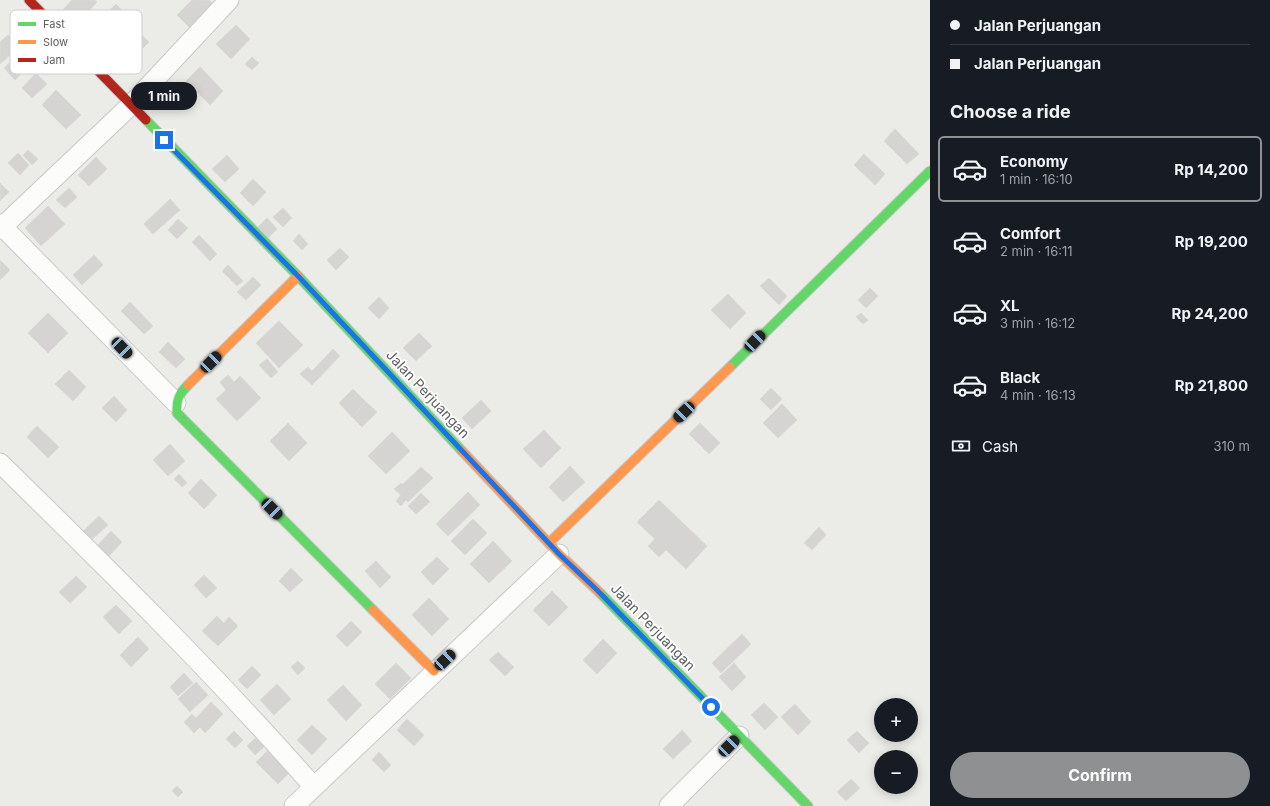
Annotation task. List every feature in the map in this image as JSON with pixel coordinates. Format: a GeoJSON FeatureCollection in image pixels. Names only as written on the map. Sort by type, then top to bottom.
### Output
{"type":"FeatureCollection","features":[{"type":"Feature","properties":{"kind":"street","name":"Jalan Perjuangan"},"geometry":{"type":"LineString","coordinates":[[30,0],[39,10]]}},
{"type":"Feature","properties":{"kind":"street"},"geometry":{"type":"LineString","coordinates":[[176,403],[1,227],[130,106],[229,0]]}},
{"type":"Feature","properties":{"kind":"street","name":"Jalan Perjuangan"},"geometry":{"type":"LineString","coordinates":[[100,74],[298,276],[554,549],[597,590],[808,806]]}},
{"type":"Feature","properties":{"kind":"street"},"geometry":{"type":"LineString","coordinates":[[294,806],[313,786],[434,671],[930,171]]}},
{"type":"Feature","properties":{"kind":"street"},"geometry":{"type":"LineString","coordinates":[[298,276],[179,394],[176,403],[177,413],[434,671]]}},
{"type":"Feature","properties":{"kind":"street"},"geometry":{"type":"LineString","coordinates":[[0,463],[247,712],[313,786]]}},
{"type":"Feature","properties":{"kind":"street"},"geometry":{"type":"LineString","coordinates":[[669,806],[739,736]]}},
{"type":"Feature","properties":{"kind":"building"},"geometry":{"type":"Polygon","coordinates":[[[72,0],[95,0],[97,2],[90,10],[63,10],[72,0]]]}},
{"type":"Feature","properties":{"kind":"building"},"geometry":{"type":"Polygon","coordinates":[[[192,0],[209,0],[213,4],[189,27],[177,15],[192,0]]]}},
{"type":"Feature","properties":{"kind":"building"},"geometry":{"type":"Polygon","coordinates":[[[116,4],[121,10],[110,10],[116,4]]]}},
{"type":"Feature","properties":{"kind":"building"},"geometry":{"type":"Polygon","coordinates":[[[236,25],[250,39],[231,59],[216,44],[236,25]]]}},
{"type":"Feature","properties":{"kind":"building"},"geometry":{"type":"Polygon","coordinates":[[[8,35],[10,37],[10,55],[0,64],[0,42],[8,35]]]}},
{"type":"Feature","properties":{"kind":"building"},"geometry":{"type":"Polygon","coordinates":[[[142,35],[149,42],[142,49],[142,35]]]}},
{"type":"Feature","properties":{"kind":"building"},"geometry":{"type":"Polygon","coordinates":[[[252,57],[259,63],[252,70],[245,64],[252,57]]]}},
{"type":"Feature","properties":{"kind":"building"},"geometry":{"type":"Polygon","coordinates":[[[10,63],[10,74],[21,74],[15,80],[4,68],[10,63]]]}},
{"type":"Feature","properties":{"kind":"building"},"geometry":{"type":"Polygon","coordinates":[[[200,67],[223,91],[210,105],[186,81],[200,67]]]}},
{"type":"Feature","properties":{"kind":"building"},"geometry":{"type":"Polygon","coordinates":[[[35,74],[37,74],[47,84],[32,98],[22,88],[35,74]]]}},
{"type":"Feature","properties":{"kind":"building"},"geometry":{"type":"Polygon","coordinates":[[[56,90],[81,115],[66,129],[42,105],[56,90]]]}},
{"type":"Feature","properties":{"kind":"building"},"geometry":{"type":"Polygon","coordinates":[[[895,129],[919,154],[907,164],[884,141],[895,129]]]}},
{"type":"Feature","properties":{"kind":"building"},"geometry":{"type":"Polygon","coordinates":[[[28,150],[38,159],[32,165],[23,155],[28,150]]]}},
{"type":"Feature","properties":{"kind":"building"},"geometry":{"type":"Polygon","coordinates":[[[18,153],[29,165],[20,175],[8,163],[18,153]]]}},
{"type":"Feature","properties":{"kind":"building"},"geometry":{"type":"Polygon","coordinates":[[[864,154],[885,174],[875,185],[854,165],[864,154]]]}},
{"type":"Feature","properties":{"kind":"building"},"geometry":{"type":"Polygon","coordinates":[[[227,155],[239,169],[225,182],[212,169],[227,155]]]}},
{"type":"Feature","properties":{"kind":"building"},"geometry":{"type":"Polygon","coordinates":[[[96,157],[107,169],[89,186],[78,175],[96,157]]]}},
{"type":"Feature","properties":{"kind":"building"},"geometry":{"type":"Polygon","coordinates":[[[253,179],[266,192],[253,206],[240,193],[253,179]]]}},
{"type":"Feature","properties":{"kind":"building"},"geometry":{"type":"Polygon","coordinates":[[[0,183],[9,192],[0,201],[0,183]]]}},
{"type":"Feature","properties":{"kind":"building"},"geometry":{"type":"Polygon","coordinates":[[[69,188],[77,197],[65,208],[56,200],[69,188]]]}},
{"type":"Feature","properties":{"kind":"building"},"geometry":{"type":"Polygon","coordinates":[[[170,199],[180,210],[153,234],[144,224],[170,199]]]}},
{"type":"Feature","properties":{"kind":"building"},"geometry":{"type":"Polygon","coordinates":[[[48,206],[65,224],[41,246],[25,228],[48,206]]]}},
{"type":"Feature","properties":{"kind":"building"},"geometry":{"type":"Polygon","coordinates":[[[283,208],[292,218],[283,227],[273,217],[283,208]]]}},
{"type":"Feature","properties":{"kind":"building"},"geometry":{"type":"Polygon","coordinates":[[[267,218],[277,229],[268,238],[257,228],[267,218]]]}},
{"type":"Feature","properties":{"kind":"building"},"geometry":{"type":"Polygon","coordinates":[[[178,219],[188,228],[177,239],[168,230],[178,219]]]}},
{"type":"Feature","properties":{"kind":"building"},"geometry":{"type":"Polygon","coordinates":[[[299,234],[308,244],[302,250],[293,241],[299,234]]]}},
{"type":"Feature","properties":{"kind":"building"},"geometry":{"type":"Polygon","coordinates":[[[199,235],[217,254],[210,261],[192,242],[199,235]]]}},
{"type":"Feature","properties":{"kind":"building"},"geometry":{"type":"Polygon","coordinates":[[[340,248],[349,257],[336,270],[327,260],[340,248]]]}},
{"type":"Feature","properties":{"kind":"building"},"geometry":{"type":"Polygon","coordinates":[[[94,255],[103,265],[82,285],[73,275],[94,255]]]}},
{"type":"Feature","properties":{"kind":"building"},"geometry":{"type":"Polygon","coordinates":[[[0,260],[10,270],[0,280],[0,260]]]}},
{"type":"Feature","properties":{"kind":"building"},"geometry":{"type":"Polygon","coordinates":[[[228,265],[243,281],[237,286],[222,271],[228,265]]]}},
{"type":"Feature","properties":{"kind":"building"},"geometry":{"type":"Polygon","coordinates":[[[253,277],[261,285],[246,300],[237,292],[253,277]]]}},
{"type":"Feature","properties":{"kind":"building"},"geometry":{"type":"Polygon","coordinates":[[[769,278],[787,296],[779,305],[760,286],[769,278]]]}},
{"type":"Feature","properties":{"kind":"building"},"geometry":{"type":"Polygon","coordinates":[[[870,288],[878,296],[866,308],[858,300],[870,288]]]}},
{"type":"Feature","properties":{"kind":"building"},"geometry":{"type":"Polygon","coordinates":[[[728,294],[746,313],[730,329],[711,310],[728,294]]]}},
{"type":"Feature","properties":{"kind":"building"},"geometry":{"type":"Polygon","coordinates":[[[379,297],[389,308],[379,319],[368,308],[379,297]]]}},
{"type":"Feature","properties":{"kind":"building"},"geometry":{"type":"Polygon","coordinates":[[[130,302],[153,326],[144,334],[121,311],[130,302]]]}},
{"type":"Feature","properties":{"kind":"building"},"geometry":{"type":"Polygon","coordinates":[[[48,313],[68,333],[48,353],[28,333],[48,313]]]}},
{"type":"Feature","properties":{"kind":"building"},"geometry":{"type":"Polygon","coordinates":[[[861,313],[868,320],[863,324],[856,317],[861,313]]]}},
{"type":"Feature","properties":{"kind":"building"},"geometry":{"type":"Polygon","coordinates":[[[279,321],[303,345],[279,368],[256,343],[279,321]]]}},
{"type":"Feature","properties":{"kind":"building"},"geometry":{"type":"Polygon","coordinates":[[[419,333],[432,346],[416,361],[403,348],[419,333]]]}},
{"type":"Feature","properties":{"kind":"building"},"geometry":{"type":"Polygon","coordinates":[[[168,342],[185,359],[176,368],[159,352],[168,342]]]}},
{"type":"Feature","properties":{"kind":"building"},"geometry":{"type":"Polygon","coordinates":[[[333,349],[340,356],[312,385],[300,374],[308,367],[312,371],[333,349]]]}},
{"type":"Feature","properties":{"kind":"building"},"geometry":{"type":"Polygon","coordinates":[[[267,359],[278,372],[271,378],[259,365],[267,359]]]}},
{"type":"Feature","properties":{"kind":"building"},"geometry":{"type":"Polygon","coordinates":[[[69,370],[86,387],[73,401],[55,384],[69,370]]]}},
{"type":"Feature","properties":{"kind":"building"},"geometry":{"type":"Polygon","coordinates":[[[228,375],[234,382],[240,376],[261,398],[237,421],[216,399],[226,390],[220,382],[228,375]]]}},
{"type":"Feature","properties":{"kind":"building"},"geometry":{"type":"Polygon","coordinates":[[[771,388],[782,399],[771,410],[760,399],[771,388]]]}},
{"type":"Feature","properties":{"kind":"building"},"geometry":{"type":"Polygon","coordinates":[[[353,389],[366,402],[352,417],[339,403],[353,389]]]}},
{"type":"Feature","properties":{"kind":"building"},"geometry":{"type":"Polygon","coordinates":[[[114,396],[127,410],[116,422],[102,408],[114,396]]]}},
{"type":"Feature","properties":{"kind":"building"},"geometry":{"type":"Polygon","coordinates":[[[481,400],[491,411],[472,429],[462,418],[481,400]]]}},
{"type":"Feature","properties":{"kind":"building"},"geometry":{"type":"Polygon","coordinates":[[[366,402],[377,412],[362,427],[352,417],[366,402]]]}},
{"type":"Feature","properties":{"kind":"building"},"geometry":{"type":"Polygon","coordinates":[[[782,404],[797,420],[778,438],[763,423],[782,404]]]}},
{"type":"Feature","properties":{"kind":"building"},"geometry":{"type":"Polygon","coordinates":[[[288,423],[307,443],[289,461],[270,441],[288,423]]]}},
{"type":"Feature","properties":{"kind":"building"},"geometry":{"type":"Polygon","coordinates":[[[700,423],[720,443],[709,454],[689,434],[700,423]]]}},
{"type":"Feature","properties":{"kind":"building"},"geometry":{"type":"Polygon","coordinates":[[[37,426],[59,447],[48,458],[27,437],[37,426]]]}},
{"type":"Feature","properties":{"kind":"building"},"geometry":{"type":"Polygon","coordinates":[[[544,430],[561,448],[541,468],[523,449],[544,430]]]}},
{"type":"Feature","properties":{"kind":"building"},"geometry":{"type":"Polygon","coordinates":[[[392,432],[410,451],[386,474],[368,456],[392,432]]]}},
{"type":"Feature","properties":{"kind":"building"},"geometry":{"type":"Polygon","coordinates":[[[170,444],[185,461],[168,476],[153,460],[170,444]]]}},
{"type":"Feature","properties":{"kind":"building"},"geometry":{"type":"Polygon","coordinates":[[[570,466],[585,482],[563,502],[549,487],[570,466]]]}},
{"type":"Feature","properties":{"kind":"building"},"geometry":{"type":"Polygon","coordinates":[[[421,467],[433,478],[408,502],[406,500],[401,506],[396,501],[401,495],[394,489],[401,483],[402,485],[421,467]]]}},
{"type":"Feature","properties":{"kind":"building"},"geometry":{"type":"Polygon","coordinates":[[[179,474],[187,483],[182,487],[174,479],[179,474]]]}},
{"type":"Feature","properties":{"kind":"building"},"geometry":{"type":"Polygon","coordinates":[[[201,479],[217,495],[204,509],[188,493],[201,479]]]}},
{"type":"Feature","properties":{"kind":"building"},"geometry":{"type":"Polygon","coordinates":[[[468,492],[480,505],[448,536],[436,524],[468,492]]]}},
{"type":"Feature","properties":{"kind":"building"},"geometry":{"type":"Polygon","coordinates":[[[421,493],[430,502],[416,514],[408,506],[421,493]]]}},
{"type":"Feature","properties":{"kind":"building"},"geometry":{"type":"Polygon","coordinates":[[[659,500],[707,546],[686,569],[666,550],[659,557],[648,546],[655,539],[637,522],[659,500]]]}},
{"type":"Feature","properties":{"kind":"building"},"geometry":{"type":"Polygon","coordinates":[[[99,516],[108,525],[89,542],[81,533],[99,516]]]}},
{"type":"Feature","properties":{"kind":"building"},"geometry":{"type":"Polygon","coordinates":[[[473,519],[487,533],[465,555],[451,541],[473,519]]]}},
{"type":"Feature","properties":{"kind":"building"},"geometry":{"type":"Polygon","coordinates":[[[819,527],[826,535],[812,550],[804,543],[819,527]]]}},
{"type":"Feature","properties":{"kind":"building"},"geometry":{"type":"Polygon","coordinates":[[[111,531],[122,542],[107,558],[96,547],[111,531]]]}},
{"type":"Feature","properties":{"kind":"building"},"geometry":{"type":"Polygon","coordinates":[[[493,541],[512,561],[489,583],[470,564],[493,541]]]}},
{"type":"Feature","properties":{"kind":"building"},"geometry":{"type":"Polygon","coordinates":[[[437,557],[449,569],[433,585],[421,572],[437,557]]]}},
{"type":"Feature","properties":{"kind":"building"},"geometry":{"type":"Polygon","coordinates":[[[376,561],[391,577],[380,588],[365,571],[376,561]]]}},
{"type":"Feature","properties":{"kind":"building"},"geometry":{"type":"Polygon","coordinates":[[[291,568],[303,580],[290,592],[279,581],[291,568]]]}},
{"type":"Feature","properties":{"kind":"building"},"geometry":{"type":"Polygon","coordinates":[[[204,575],[217,588],[206,598],[194,585],[204,575]]]}},
{"type":"Feature","properties":{"kind":"building"},"geometry":{"type":"Polygon","coordinates":[[[76,576],[87,587],[70,603],[59,592],[76,576]]]}},
{"type":"Feature","properties":{"kind":"building"},"geometry":{"type":"Polygon","coordinates":[[[552,591],[568,607],[549,626],[533,610],[552,591]]]}},
{"type":"Feature","properties":{"kind":"building"},"geometry":{"type":"Polygon","coordinates":[[[429,598],[449,619],[432,636],[412,615],[429,598]]]}},
{"type":"Feature","properties":{"kind":"building"},"geometry":{"type":"Polygon","coordinates":[[[116,605],[132,621],[119,634],[103,617],[116,605]]]}},
{"type":"Feature","properties":{"kind":"building"},"geometry":{"type":"Polygon","coordinates":[[[217,616],[224,623],[229,617],[238,626],[218,646],[202,631],[217,616]]]}},
{"type":"Feature","properties":{"kind":"building"},"geometry":{"type":"Polygon","coordinates":[[[351,621],[362,632],[347,647],[336,636],[351,621]]]}},
{"type":"Feature","properties":{"kind":"building"},"geometry":{"type":"Polygon","coordinates":[[[742,634],[751,644],[721,673],[712,663],[742,634]]]}},
{"type":"Feature","properties":{"kind":"building"},"geometry":{"type":"Polygon","coordinates":[[[138,637],[149,649],[131,667],[120,655],[138,637]]]}},
{"type":"Feature","properties":{"kind":"building"},"geometry":{"type":"Polygon","coordinates":[[[603,639],[617,653],[597,674],[583,660],[603,639]]]}},
{"type":"Feature","properties":{"kind":"building"},"geometry":{"type":"Polygon","coordinates":[[[498,652],[514,667],[505,676],[489,660],[498,652]]]}},
{"type":"Feature","properties":{"kind":"building"},"geometry":{"type":"Polygon","coordinates":[[[298,661],[305,668],[298,675],[291,667],[298,661]]]}},
{"type":"Feature","properties":{"kind":"building"},"geometry":{"type":"Polygon","coordinates":[[[396,663],[411,678],[390,699],[375,684],[396,663]]]}},
{"type":"Feature","properties":{"kind":"building"},"geometry":{"type":"Polygon","coordinates":[[[734,663],[746,677],[732,691],[719,677],[734,663]]]}},
{"type":"Feature","properties":{"kind":"building"},"geometry":{"type":"Polygon","coordinates":[[[252,666],[261,675],[247,689],[238,680],[252,666]]]}},
{"type":"Feature","properties":{"kind":"building"},"geometry":{"type":"Polygon","coordinates":[[[184,673],[193,683],[178,696],[170,687],[184,673]]]}},
{"type":"Feature","properties":{"kind":"building"},"geometry":{"type":"Polygon","coordinates":[[[196,682],[208,695],[190,712],[178,699],[196,682]]]}},
{"type":"Feature","properties":{"kind":"building"},"geometry":{"type":"Polygon","coordinates":[[[277,684],[291,699],[274,715],[260,700],[277,684]]]}},
{"type":"Feature","properties":{"kind":"building"},"geometry":{"type":"Polygon","coordinates":[[[343,685],[362,705],[346,721],[327,700],[343,685]]]}},
{"type":"Feature","properties":{"kind":"building"},"geometry":{"type":"Polygon","coordinates":[[[211,702],[223,714],[205,733],[200,727],[194,733],[184,722],[192,714],[196,718],[211,702]]]}},
{"type":"Feature","properties":{"kind":"building"},"geometry":{"type":"Polygon","coordinates":[[[764,703],[778,717],[765,730],[751,715],[764,703]]]}},
{"type":"Feature","properties":{"kind":"building"},"geometry":{"type":"Polygon","coordinates":[[[795,704],[811,722],[798,735],[781,717],[795,704]]]}},
{"type":"Feature","properties":{"kind":"building"},"geometry":{"type":"Polygon","coordinates":[[[407,719],[424,735],[414,746],[397,730],[407,719]]]}},
{"type":"Feature","properties":{"kind":"building"},"geometry":{"type":"Polygon","coordinates":[[[312,725],[327,739],[312,755],[297,740],[312,725]]]}},
{"type":"Feature","properties":{"kind":"building"},"geometry":{"type":"Polygon","coordinates":[[[682,730],[692,741],[673,759],[663,749],[682,730]]]}},
{"type":"Feature","properties":{"kind":"building"},"geometry":{"type":"Polygon","coordinates":[[[234,731],[243,740],[235,748],[226,739],[234,731]]]}},
{"type":"Feature","properties":{"kind":"building"},"geometry":{"type":"Polygon","coordinates":[[[857,731],[869,743],[859,753],[847,740],[857,731]]]}},
{"type":"Feature","properties":{"kind":"building"},"geometry":{"type":"Polygon","coordinates":[[[255,738],[264,747],[255,755],[247,746],[255,738]]]}},
{"type":"Feature","properties":{"kind":"building"},"geometry":{"type":"Polygon","coordinates":[[[267,751],[289,773],[278,784],[256,762],[267,751]]]}},
{"type":"Feature","properties":{"kind":"building"},"geometry":{"type":"Polygon","coordinates":[[[379,752],[391,765],[384,772],[372,760],[379,752]]]}},
{"type":"Feature","properties":{"kind":"building"},"geometry":{"type":"Polygon","coordinates":[[[851,779],[860,788],[846,801],[837,792],[851,779]]]}},
{"type":"Feature","properties":{"kind":"building"},"geometry":{"type":"Polygon","coordinates":[[[177,786],[183,792],[178,797],[172,791],[177,786]]]}},
{"type":"Feature","properties":{"kind":"traffic: fast"},"geometry":{"type":"LineString","coordinates":[[146,120],[298,276],[462,451]]}},
{"type":"Feature","properties":{"kind":"traffic: fast"},"geometry":{"type":"LineString","coordinates":[[730,367],[930,171]]}},
{"type":"Feature","properties":{"kind":"traffic: fast"},"geometry":{"type":"LineString","coordinates":[[188,385],[182,391],[179,398],[177,413],[373,610]]}},
{"type":"Feature","properties":{"kind":"traffic: fast"},"geometry":{"type":"LineString","coordinates":[[600,593],[808,806]]}},
{"type":"Feature","properties":{"kind":"traffic: slow"},"geometry":{"type":"LineString","coordinates":[[188,385],[298,276]]}},
{"type":"Feature","properties":{"kind":"traffic: slow"},"geometry":{"type":"LineString","coordinates":[[549,543],[730,367]]}},
{"type":"Feature","properties":{"kind":"traffic: slow"},"geometry":{"type":"LineString","coordinates":[[462,451],[559,554],[600,593]]}},
{"type":"Feature","properties":{"kind":"traffic: slow"},"geometry":{"type":"LineString","coordinates":[[373,610],[434,671]]}},
{"type":"Feature","properties":{"kind":"traffic: jam"},"geometry":{"type":"LineString","coordinates":[[29,0],[39,10]]}},
{"type":"Feature","properties":{"kind":"traffic: jam"},"geometry":{"type":"LineString","coordinates":[[101,74],[146,120]]}},
{"type":"Feature","properties":{"kind":"route"},"geometry":{"type":"LineString","coordinates":[[164,140],[298,276],[559,554],[597,590],[711,707]]}}]}
